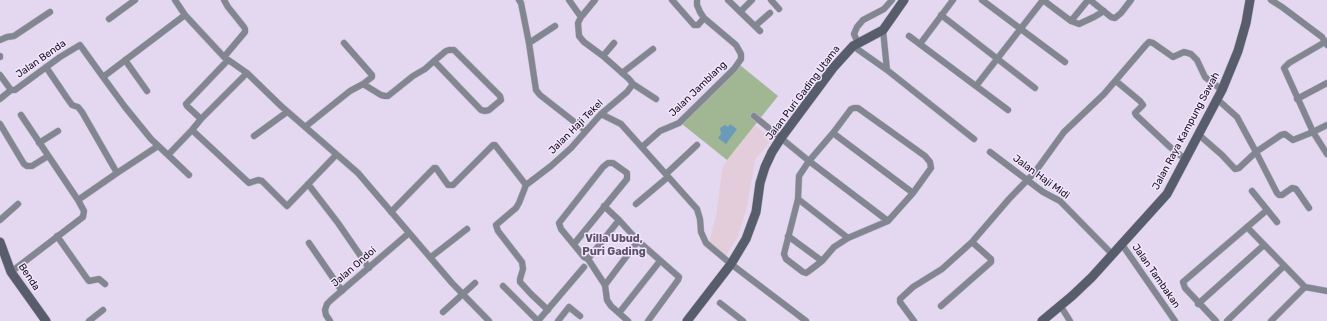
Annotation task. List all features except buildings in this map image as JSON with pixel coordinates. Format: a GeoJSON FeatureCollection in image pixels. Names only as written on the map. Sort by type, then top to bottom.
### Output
{"type":"FeatureCollection","features":[{"type":"Feature","properties":{"kind":"street"},"geometry":{"type":"LineString","coordinates":[[109,19],[135,0]]}},
{"type":"Feature","properties":{"kind":"street"},"geometry":{"type":"LineString","coordinates":[[175,0],[185,15],[226,58],[247,73],[287,112],[358,173],[409,233],[489,321]]}},
{"type":"Feature","properties":{"kind":"street"},"geometry":{"type":"LineString","coordinates":[[201,119],[186,104],[226,58],[245,32],[244,27],[224,0]]}},
{"type":"Feature","properties":{"kind":"street"},"geometry":{"type":"LineString","coordinates":[[519,0],[521,3],[529,43],[536,90],[540,95],[586,132]]}},
{"type":"Feature","properties":{"kind":"street"},"geometry":{"type":"LineString","coordinates":[[569,0],[581,17]]}},
{"type":"Feature","properties":{"kind":"street"},"geometry":{"type":"LineString","coordinates":[[596,0],[581,17],[578,23],[579,36],[584,42],[603,56],[634,84],[656,99]]}},
{"type":"Feature","properties":{"kind":"street"},"geometry":{"type":"LineString","coordinates":[[672,0],[694,25],[698,24],[704,18]]}},
{"type":"Feature","properties":{"kind":"street","name":"Jalan Jamblang"},"geometry":{"type":"LineString","coordinates":[[642,147],[660,131],[679,123],[734,69],[741,59],[741,54],[736,45],[704,18],[697,5],[697,0]]}},
{"type":"Feature","properties":{"kind":"street"},"geometry":{"type":"LineString","coordinates":[[728,0],[760,31]]}},
{"type":"Feature","properties":{"kind":"street"},"geometry":{"type":"LineString","coordinates":[[740,12],[752,0]]}},
{"type":"Feature","properties":{"kind":"street"},"geometry":{"type":"LineString","coordinates":[[771,0],[780,9]]}},
{"type":"Feature","properties":{"kind":"street"},"geometry":{"type":"LineString","coordinates":[[892,0],[884,9],[863,20],[857,27],[854,34],[855,44],[974,139]]}},
{"type":"Feature","properties":{"kind":"street","name":"Jalan Puri Gading Utama"},"geometry":{"type":"LineString","coordinates":[[687,321],[731,264],[746,239],[756,212],[760,183],[765,167],[781,138],[833,68],[855,44],[883,30],[904,0]]}},
{"type":"Feature","properties":{"kind":"street"},"geometry":{"type":"LineString","coordinates":[[920,44],[953,0]]}},
{"type":"Feature","properties":{"kind":"street"},"geometry":{"type":"LineString","coordinates":[[982,0],[1065,62]]}},
{"type":"Feature","properties":{"kind":"street"},"geometry":{"type":"LineString","coordinates":[[976,86],[1043,0],[1075,24],[1083,23],[1104,10]]}},
{"type":"Feature","properties":{"kind":"street"},"geometry":{"type":"LineString","coordinates":[[1071,21],[1089,0],[1104,10],[1111,17],[1115,18],[1131,0]]}},
{"type":"Feature","properties":{"kind":"street","name":"Jalan Raya Kampung Sawah"},"geometry":{"type":"LineString","coordinates":[[1042,321],[1087,282],[1162,199],[1222,90],[1238,51],[1246,23],[1250,0]]}},
{"type":"Feature","properties":{"kind":"street"},"geometry":{"type":"LineString","coordinates":[[1271,0],[1322,37],[1326,43],[1289,63],[1284,68],[1313,132],[1327,154]]}},
{"type":"Feature","properties":{"kind":"street"},"geometry":{"type":"LineString","coordinates":[[0,40],[7,36],[14,36],[50,12]]}},
{"type":"Feature","properties":{"kind":"street"},"geometry":{"type":"LineString","coordinates":[[755,26],[770,13]]}},
{"type":"Feature","properties":{"kind":"street"},"geometry":{"type":"LineString","coordinates":[[185,15],[103,77],[125,107],[158,146],[189,175]]}},
{"type":"Feature","properties":{"kind":"street"},"geometry":{"type":"LineString","coordinates":[[941,15],[1035,88]]}},
{"type":"Feature","properties":{"kind":"street"},"geometry":{"type":"LineString","coordinates":[[529,43],[555,26]]}},
{"type":"Feature","properties":{"kind":"street"},"geometry":{"type":"LineString","coordinates":[[883,30],[887,70]]}},
{"type":"Feature","properties":{"kind":"street"},"geometry":{"type":"LineString","coordinates":[[909,36],[1008,110]]}},
{"type":"Feature","properties":{"kind":"street"},"geometry":{"type":"LineString","coordinates":[[914,321],[900,302],[900,299],[913,287],[942,268],[972,242],[1008,199],[1035,172],[1064,132],[1104,94],[1150,42],[1173,57],[1184,52],[1191,54],[1197,60],[1205,78],[1222,90]]}},
{"type":"Feature","properties":{"kind":"street"},"geometry":{"type":"LineString","coordinates":[[305,127],[350,91],[372,77],[372,75],[344,43]]}},
{"type":"Feature","properties":{"kind":"street"},"geometry":{"type":"LineString","coordinates":[[603,56],[614,43]]}},
{"type":"Feature","properties":{"kind":"street","name":"Jalan Benda"},"geometry":{"type":"LineString","coordinates":[[0,75],[11,90],[15,90],[46,66],[80,45],[103,77]]}},
{"type":"Feature","properties":{"kind":"street"},"geometry":{"type":"LineString","coordinates":[[622,73],[653,49]]}},
{"type":"Feature","properties":{"kind":"street"},"geometry":{"type":"LineString","coordinates":[[363,84],[380,95],[388,96],[446,51],[454,50],[500,96],[501,100],[489,110],[481,110],[434,61]]}},
{"type":"Feature","properties":{"kind":"street"},"geometry":{"type":"LineString","coordinates":[[125,60],[147,91]]}},
{"type":"Feature","properties":{"kind":"street"},"geometry":{"type":"LineString","coordinates":[[46,66],[72,105],[82,112],[117,173]]}},
{"type":"Feature","properties":{"kind":"street"},"geometry":{"type":"LineString","coordinates":[[168,155],[201,119],[247,73]]}},
{"type":"Feature","properties":{"kind":"street"},"geometry":{"type":"LineString","coordinates":[[1116,81],[1143,105],[1135,113],[1136,115],[1185,159]]}},
{"type":"Feature","properties":{"kind":"street"},"geometry":{"type":"LineString","coordinates":[[1298,99],[1327,83]]}},
{"type":"Feature","properties":{"kind":"street","name":"Jalan Haji Tekel"},"geometry":{"type":"LineString","coordinates":[[526,185],[551,166],[571,148],[601,114],[627,92],[634,84]]}},
{"type":"Feature","properties":{"kind":"street"},"geometry":{"type":"LineString","coordinates":[[0,99],[11,90]]}},
{"type":"Feature","properties":{"kind":"street"},"geometry":{"type":"LineString","coordinates":[[1217,99],[1237,117],[1277,193],[1282,195],[1292,188],[1296,189],[1310,208]]}},
{"type":"Feature","properties":{"kind":"street"},"geometry":{"type":"LineString","coordinates":[[858,108],[920,153],[931,164],[931,168],[913,193],[888,221],[848,238],[834,247],[822,260],[806,273],[784,257],[798,199],[799,176],[809,161],[833,133],[851,109],[858,108]]}},
{"type":"Feature","properties":{"kind":"street"},"geometry":{"type":"LineString","coordinates":[[254,136],[287,112]]}},
{"type":"Feature","properties":{"kind":"street"},"geometry":{"type":"LineString","coordinates":[[601,114],[621,124],[697,209],[700,218],[701,232],[706,243],[806,321]]}},
{"type":"Feature","properties":{"kind":"street"},"geometry":{"type":"LineString","coordinates":[[10,272],[83,217],[84,211],[21,115]]}},
{"type":"Feature","properties":{"kind":"street"},"geometry":{"type":"LineString","coordinates":[[754,116],[809,161],[888,221]]}},
{"type":"Feature","properties":{"kind":"street"},"geometry":{"type":"LineString","coordinates":[[0,124],[24,164],[27,166],[32,166],[48,156]]}},
{"type":"Feature","properties":{"kind":"street"},"geometry":{"type":"LineString","coordinates":[[1198,134],[1222,154],[1235,169],[1239,168],[1256,152],[1281,135],[1285,134],[1293,140],[1327,125]]}},
{"type":"Feature","properties":{"kind":"street"},"geometry":{"type":"LineString","coordinates":[[192,130],[249,183],[258,180],[262,181],[287,206],[336,155]]}},
{"type":"Feature","properties":{"kind":"street"},"geometry":{"type":"LineString","coordinates":[[39,142],[58,131]]}},
{"type":"Feature","properties":{"kind":"street"},"geometry":{"type":"LineString","coordinates":[[833,133],[913,193]]}},
{"type":"Feature","properties":{"kind":"street"},"geometry":{"type":"LineString","coordinates":[[391,212],[434,168],[436,168],[448,185],[453,185],[493,145],[495,145],[526,185],[516,208],[500,221],[496,225],[496,228],[522,262],[523,269],[520,282],[548,310]]}},
{"type":"Feature","properties":{"kind":"street"},"geometry":{"type":"LineString","coordinates":[[636,204],[668,175],[697,145]]}},
{"type":"Feature","properties":{"kind":"street"},"geometry":{"type":"LineString","coordinates":[[78,200],[158,146]]}},
{"type":"Feature","properties":{"kind":"street","name":"Jalan Haji Midi"},"geometry":{"type":"LineString","coordinates":[[990,152],[1043,192],[1060,201],[1112,254]]}},
{"type":"Feature","properties":{"kind":"street"},"geometry":{"type":"LineString","coordinates":[[574,244],[627,179],[627,173],[610,162],[603,167],[560,222],[561,229],[574,244],[588,259],[605,285],[607,300],[610,306],[628,321]]}},
{"type":"Feature","properties":{"kind":"street"},"geometry":{"type":"LineString","coordinates":[[308,184],[338,222],[369,268]]}},
{"type":"Feature","properties":{"kind":"street"},"geometry":{"type":"LineString","coordinates":[[1252,191],[1277,222]]}},
{"type":"Feature","properties":{"kind":"street"},"geometry":{"type":"LineString","coordinates":[[798,199],[848,238]]}},
{"type":"Feature","properties":{"kind":"street"},"geometry":{"type":"LineString","coordinates":[[0,220],[18,204]]}},
{"type":"Feature","properties":{"kind":"street"},"geometry":{"type":"LineString","coordinates":[[604,206],[638,241],[679,277],[648,321]]}},
{"type":"Feature","properties":{"kind":"street"},"geometry":{"type":"LineString","coordinates":[[1216,321],[1198,304],[1185,288],[1183,282],[1267,210]]}},
{"type":"Feature","properties":{"kind":"street"},"geometry":{"type":"LineString","coordinates":[[588,259],[619,220]]}},
{"type":"Feature","properties":{"kind":"street"},"geometry":{"type":"LineString","coordinates":[[1247,227],[1305,287],[1327,292]]}},
{"type":"Feature","properties":{"kind":"street"},"geometry":{"type":"LineString","coordinates":[[431,257],[467,230]]}},
{"type":"Feature","properties":{"kind":"street","name":"Jalan Ondoi"},"geometry":{"type":"LineString","coordinates":[[330,321],[325,310],[327,304],[409,233]]}},
{"type":"Feature","properties":{"kind":"street"},"geometry":{"type":"LineString","coordinates":[[58,236],[88,280],[99,279],[105,284]]}},
{"type":"Feature","properties":{"kind":"street"},"geometry":{"type":"LineString","coordinates":[[788,236],[822,260]]}},
{"type":"Feature","properties":{"kind":"street"},"geometry":{"type":"LineString","coordinates":[[605,285],[638,241]]}},
{"type":"Feature","properties":{"kind":"street","name":"Benda"},"geometry":{"type":"LineString","coordinates":[[0,242],[10,272],[46,321]]}},
{"type":"Feature","properties":{"kind":"street"},"geometry":{"type":"LineString","coordinates":[[941,306],[991,262],[990,259],[972,242]]}},
{"type":"Feature","properties":{"kind":"street"},"geometry":{"type":"LineString","coordinates":[[308,243],[342,290]]}},
{"type":"Feature","properties":{"kind":"street","name":"Jalan Tambakan"},"geometry":{"type":"LineString","coordinates":[[1121,243],[1175,321]]}},
{"type":"Feature","properties":{"kind":"street"},"geometry":{"type":"LineString","coordinates":[[1198,304],[1264,245]]}},
{"type":"Feature","properties":{"kind":"street"},"geometry":{"type":"LineString","coordinates":[[619,312],[660,261]]}},
{"type":"Feature","properties":{"kind":"street"},"geometry":{"type":"LineString","coordinates":[[1227,321],[1284,266]]}},
{"type":"Feature","properties":{"kind":"street"},"geometry":{"type":"LineString","coordinates":[[503,286],[538,321],[584,267]]}},
{"type":"Feature","properties":{"kind":"street"},"geometry":{"type":"LineString","coordinates":[[443,312],[475,283]]}},
{"type":"Feature","properties":{"kind":"street"},"geometry":{"type":"LineString","coordinates":[[1271,321],[1305,287]]}},
{"type":"Feature","properties":{"kind":"street"},"geometry":{"type":"LineString","coordinates":[[720,303],[736,319],[744,321]]}},
{"type":"Feature","properties":{"kind":"street"},"geometry":{"type":"LineString","coordinates":[[1060,305],[1070,321]]}},
{"type":"Feature","properties":{"kind":"street"},"geometry":{"type":"LineString","coordinates":[[558,321],[569,306],[580,316]]}},
{"type":"Feature","properties":{"kind":"street"},"geometry":{"type":"LineString","coordinates":[[89,321],[103,310]]}},
{"type":"Feature","properties":{"kind":"shaded area"},"geometry":{"type":"Polygon","coordinates":[[[755,125],[772,139],[755,160],[747,207],[738,237],[725,257],[709,243],[716,216],[722,169],[727,160],[755,125]]]}},
{"type":"Feature","properties":{"kind":"green space"},"geometry":{"type":"Polygon","coordinates":[[[740,65],[778,96],[727,160],[682,124],[740,65]]]}},
{"type":"Feature","properties":{"kind":"water"},"geometry":{"type":"Polygon","coordinates":[[[730,124],[737,129],[726,144],[718,138],[721,134],[720,128],[725,125],[728,127],[730,124]]]}},
{"type":"Feature","properties":{"kind":"district","name":"Villa Ubud, Puri Gading"},"geometry":{"type":"Point","coordinates":[614,245]}}]}
